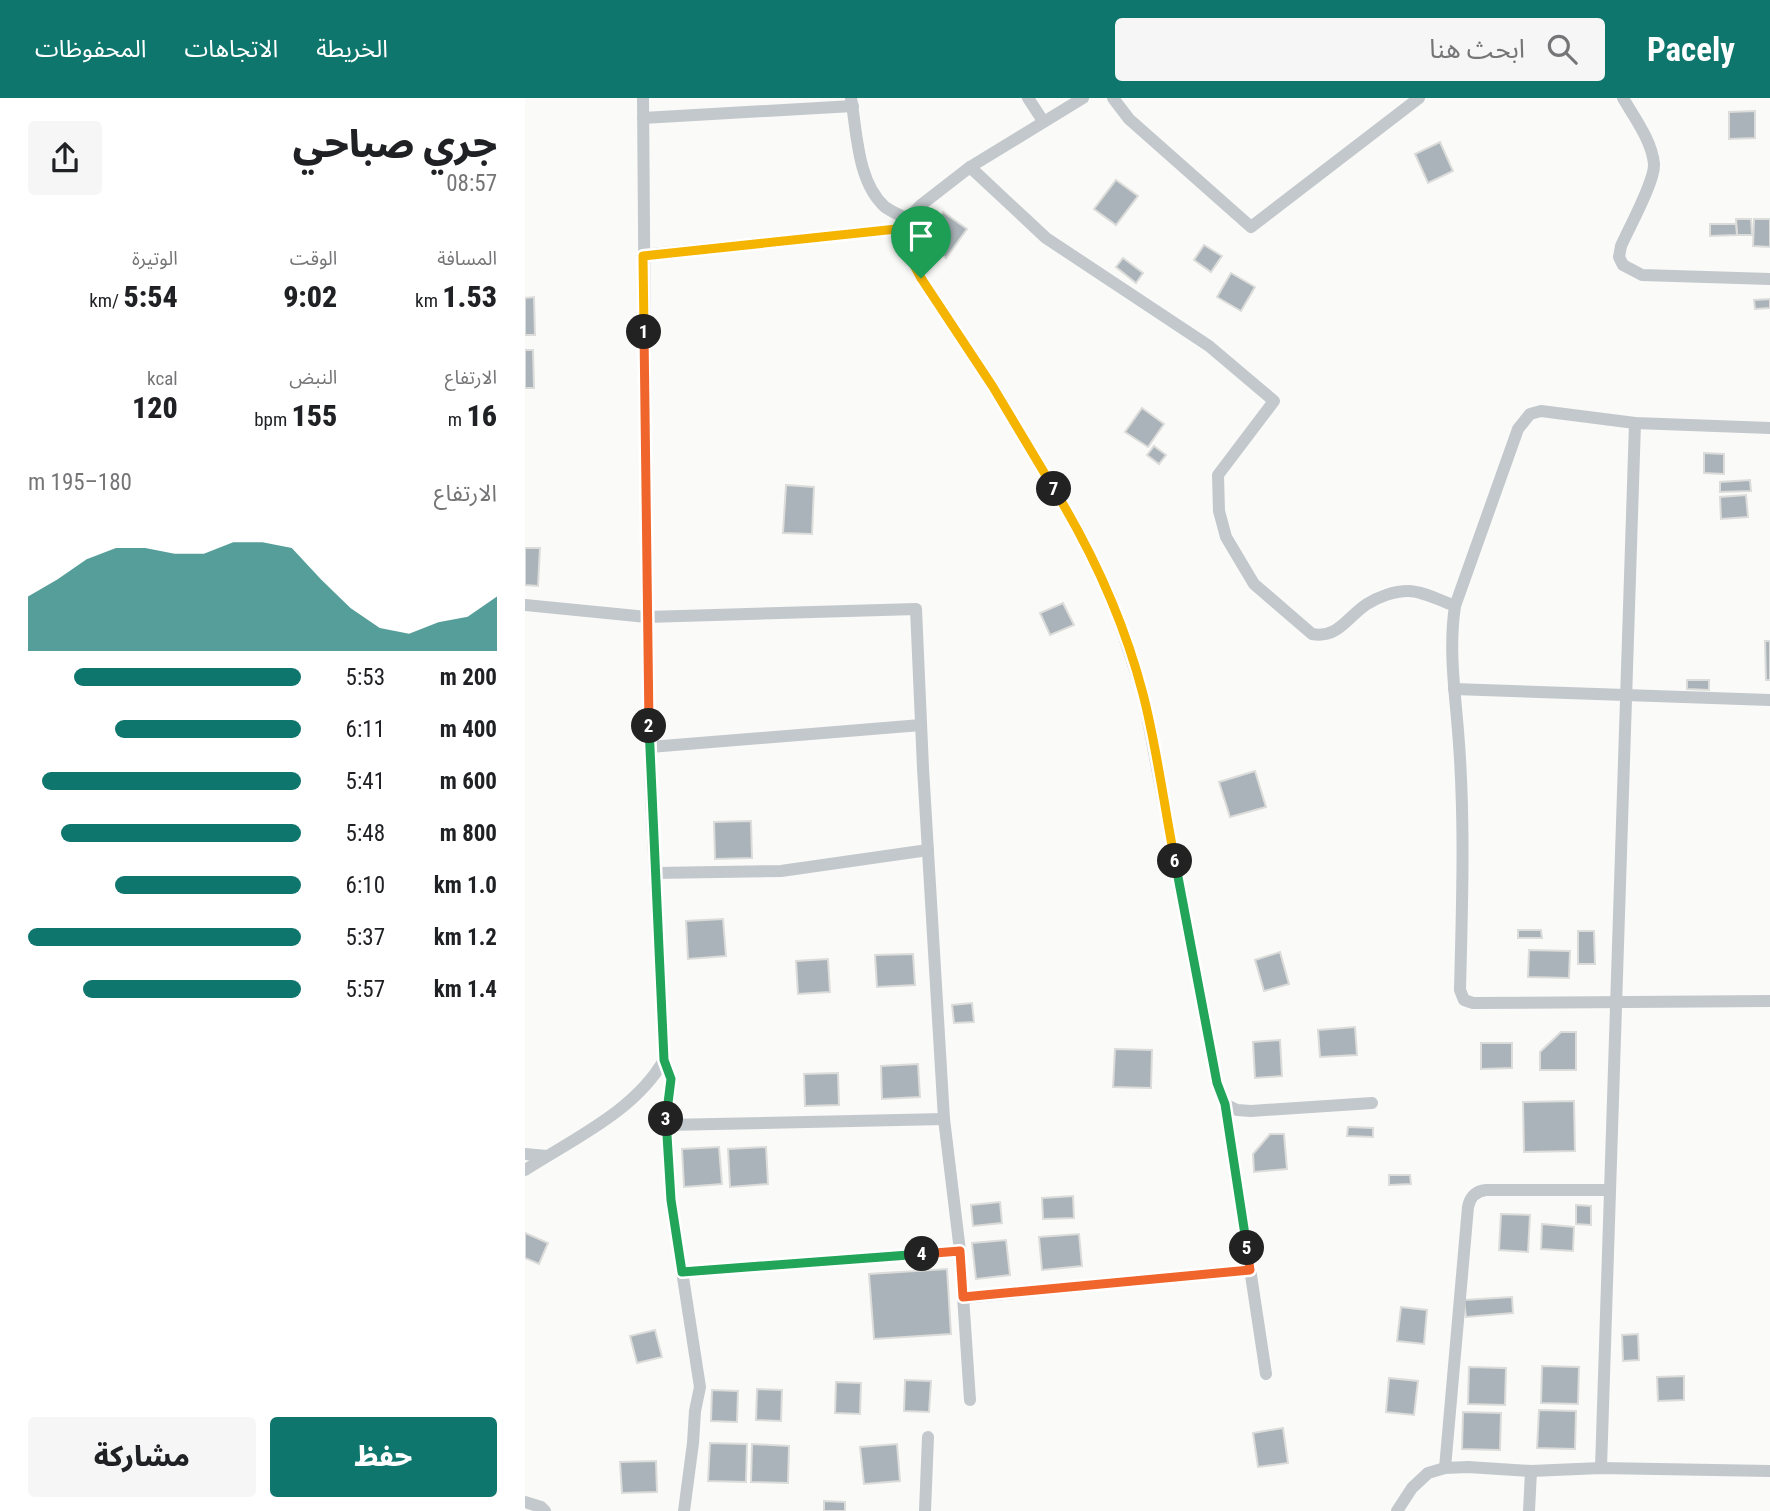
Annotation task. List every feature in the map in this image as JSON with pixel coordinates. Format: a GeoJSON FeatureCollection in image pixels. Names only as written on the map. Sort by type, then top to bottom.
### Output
{"type":"FeatureCollection","features":[{"type":"Feature","properties":{"kind":"street"},"geometry":{"type":"LineString","coordinates":[[643,98],[647,617],[664,1060],[671,1079],[666,1125],[671,1200],[700,1387],[684,1511]]}},
{"type":"Feature","properties":{"kind":"street"},"geometry":{"type":"LineString","coordinates":[[1028,98],[1043,121]]}},
{"type":"Feature","properties":{"kind":"street"},"geometry":{"type":"LineString","coordinates":[[1083,98],[970,167],[921,205],[908,224],[907,252],[1071,517],[1111,597],[1143,694],[1217,1083],[1225,1104],[1266,1374]]}},
{"type":"Feature","properties":{"kind":"street"},"geometry":{"type":"LineString","coordinates":[[1113,98],[1129,119],[1251,227],[1419,98]]}},
{"type":"Feature","properties":{"kind":"street"},"geometry":{"type":"LineString","coordinates":[[1623,98],[1649,147],[1654,164],[1652,177],[1621,246],[1619,257],[1623,265],[1642,275],[1770,279]]}},
{"type":"Feature","properties":{"kind":"street"},"geometry":{"type":"LineString","coordinates":[[643,118],[852,102],[862,166],[872,191],[885,207],[908,224]]}},
{"type":"Feature","properties":{"kind":"street"},"geometry":{"type":"LineString","coordinates":[[970,167],[1046,238],[1209,345],[1274,401],[1219,475],[1219,512],[1226,537],[1254,584],[1312,634],[1320,636],[1330,635],[1366,605],[1386,595],[1409,591],[1455,606]]}},
{"type":"Feature","properties":{"kind":"street"},"geometry":{"type":"LineString","coordinates":[[643,256],[908,224]]}},
{"type":"Feature","properties":{"kind":"street"},"geometry":{"type":"LineString","coordinates":[[1770,428],[1635,423],[1541,411],[1530,414],[1518,429],[1455,606],[1451,632],[1459,743],[1462,997],[1473,1003],[1770,1001]]}},
{"type":"Feature","properties":{"kind":"street"},"geometry":{"type":"LineString","coordinates":[[1601,1468],[1635,423]]}},
{"type":"Feature","properties":{"kind":"street"},"geometry":{"type":"LineString","coordinates":[[525,605],[647,617],[916,609],[944,1119],[960,1251],[970,1400]]}},
{"type":"Feature","properties":{"kind":"street"},"geometry":{"type":"LineString","coordinates":[[1454,690],[1770,700]]}},
{"type":"Feature","properties":{"kind":"street"},"geometry":{"type":"LineString","coordinates":[[650,747],[921,725]]}},
{"type":"Feature","properties":{"kind":"street"},"geometry":{"type":"LineString","coordinates":[[655,873],[781,871],[928,850]]}},
{"type":"Feature","properties":{"kind":"street"},"geometry":{"type":"LineString","coordinates":[[525,1170],[607,1117],[646,1087],[664,1060]]}},
{"type":"Feature","properties":{"kind":"street"},"geometry":{"type":"LineString","coordinates":[[1225,1104],[1237,1110],[1251,1111],[1372,1103]]}},
{"type":"Feature","properties":{"kind":"street"},"geometry":{"type":"LineString","coordinates":[[666,1125],[944,1119]]}},
{"type":"Feature","properties":{"kind":"street"},"geometry":{"type":"LineString","coordinates":[[525,1154],[547,1156]]}},
{"type":"Feature","properties":{"kind":"street"},"geometry":{"type":"LineString","coordinates":[[1445,1468],[1470,1198],[1477,1192],[1486,1190],[1610,1190]]}},
{"type":"Feature","properties":{"kind":"street"},"geometry":{"type":"LineString","coordinates":[[682,1272],[960,1251]]}},
{"type":"Feature","properties":{"kind":"street"},"geometry":{"type":"LineString","coordinates":[[963,1297],[1250,1270]]}},
{"type":"Feature","properties":{"kind":"street"},"geometry":{"type":"LineString","coordinates":[[925,1511],[928,1437]]}},
{"type":"Feature","properties":{"kind":"street"},"geometry":{"type":"LineString","coordinates":[[1397,1511],[1412,1488],[1429,1473],[1445,1468],[1531,1471],[1601,1468],[1770,1471]]}},
{"type":"Feature","properties":{"kind":"street"},"geometry":{"type":"LineString","coordinates":[[1529,1511],[1531,1471]]}},
{"type":"Feature","properties":{"kind":"street"},"geometry":{"type":"LineString","coordinates":[[525,1503],[541,1507],[545,1511]]}},
{"type":"Feature","properties":{"kind":"building"},"geometry":{"type":"Polygon","coordinates":[[[1755,111],[1755,138],[1729,139],[1729,112],[1755,111]]]}},
{"type":"Feature","properties":{"kind":"building"},"geometry":{"type":"Polygon","coordinates":[[[1440,142],[1453,171],[1428,183],[1415,154],[1440,142]]]}},
{"type":"Feature","properties":{"kind":"building"},"geometry":{"type":"Polygon","coordinates":[[[1116,180],[1138,196],[1116,225],[1094,209],[1116,180]]]}},
{"type":"Feature","properties":{"kind":"building"},"geometry":{"type":"Polygon","coordinates":[[[943,212],[967,229],[946,258],[923,241],[943,212]]]}},
{"type":"Feature","properties":{"kind":"building"},"geometry":{"type":"Polygon","coordinates":[[[1736,219],[1751,219],[1752,235],[1737,235],[1736,219]]]}},
{"type":"Feature","properties":{"kind":"building"},"geometry":{"type":"Polygon","coordinates":[[[1754,219],[1770,219],[1770,247],[1753,246],[1754,219]]]}},
{"type":"Feature","properties":{"kind":"building"},"geometry":{"type":"Polygon","coordinates":[[[1710,224],[1736,224],[1737,235],[1710,236],[1710,224]]]}},
{"type":"Feature","properties":{"kind":"building"},"geometry":{"type":"Polygon","coordinates":[[[1204,245],[1222,256],[1211,272],[1194,260],[1204,245]]]}},
{"type":"Feature","properties":{"kind":"building"},"geometry":{"type":"Polygon","coordinates":[[[1123,258],[1143,273],[1136,283],[1116,267],[1123,258]]]}},
{"type":"Feature","properties":{"kind":"building"},"geometry":{"type":"Polygon","coordinates":[[[1231,273],[1255,287],[1241,311],[1217,297],[1231,273]]]}},
{"type":"Feature","properties":{"kind":"building"},"geometry":{"type":"Polygon","coordinates":[[[534,297],[535,335],[525,335],[525,298],[534,297]]]}},
{"type":"Feature","properties":{"kind":"building"},"geometry":{"type":"Polygon","coordinates":[[[1770,299],[1770,308],[1755,309],[1754,300],[1770,299]]]}},
{"type":"Feature","properties":{"kind":"building"},"geometry":{"type":"Polygon","coordinates":[[[525,350],[533,350],[534,388],[525,388],[525,350]]]}},
{"type":"Feature","properties":{"kind":"building"},"geometry":{"type":"Polygon","coordinates":[[[1142,408],[1164,424],[1148,447],[1125,432],[1142,408]]]}},
{"type":"Feature","properties":{"kind":"building"},"geometry":{"type":"Polygon","coordinates":[[[1154,446],[1166,455],[1159,464],[1147,455],[1154,446]]]}},
{"type":"Feature","properties":{"kind":"building"},"geometry":{"type":"Polygon","coordinates":[[[1704,453],[1724,454],[1724,474],[1704,473],[1704,453]]]}},
{"type":"Feature","properties":{"kind":"building"},"geometry":{"type":"Polygon","coordinates":[[[1750,480],[1751,491],[1720,492],[1720,482],[1750,480]]]}},
{"type":"Feature","properties":{"kind":"building"},"geometry":{"type":"Polygon","coordinates":[[[786,485],[814,487],[812,534],[783,533],[786,485]]]}},
{"type":"Feature","properties":{"kind":"building"},"geometry":{"type":"Polygon","coordinates":[[[1746,495],[1748,517],[1721,519],[1720,497],[1746,495]]]}},
{"type":"Feature","properties":{"kind":"building"},"geometry":{"type":"Polygon","coordinates":[[[525,548],[540,548],[538,586],[525,585],[525,548]]]}},
{"type":"Feature","properties":{"kind":"building"},"geometry":{"type":"Polygon","coordinates":[[[1063,603],[1074,625],[1050,635],[1040,613],[1063,603]]]}},
{"type":"Feature","properties":{"kind":"building"},"geometry":{"type":"Polygon","coordinates":[[[1765,641],[1770,641],[1770,680],[1766,680],[1765,641]]]}},
{"type":"Feature","properties":{"kind":"building"},"geometry":{"type":"Polygon","coordinates":[[[1687,680],[1709,680],[1709,690],[1687,689],[1687,680]]]}},
{"type":"Feature","properties":{"kind":"building"},"geometry":{"type":"Polygon","coordinates":[[[1255,771],[1266,807],[1230,817],[1219,782],[1255,771]]]}},
{"type":"Feature","properties":{"kind":"building"},"geometry":{"type":"Polygon","coordinates":[[[751,821],[752,858],[715,859],[714,822],[751,821]]]}},
{"type":"Feature","properties":{"kind":"building"},"geometry":{"type":"Polygon","coordinates":[[[723,919],[726,956],[688,959],[686,921],[723,919]]]}},
{"type":"Feature","properties":{"kind":"building"},"geometry":{"type":"Polygon","coordinates":[[[1518,930],[1541,930],[1542,938],[1518,938],[1518,930]]]}},
{"type":"Feature","properties":{"kind":"building"},"geometry":{"type":"Polygon","coordinates":[[[1578,931],[1594,931],[1595,964],[1578,964],[1578,931]]]}},
{"type":"Feature","properties":{"kind":"building"},"geometry":{"type":"Polygon","coordinates":[[[1529,950],[1570,951],[1569,978],[1528,977],[1529,950]]]}},
{"type":"Feature","properties":{"kind":"building"},"geometry":{"type":"Polygon","coordinates":[[[1280,952],[1289,984],[1264,991],[1255,960],[1280,952]]]}},
{"type":"Feature","properties":{"kind":"building"},"geometry":{"type":"Polygon","coordinates":[[[913,954],[915,985],[877,987],[875,955],[913,954]]]}},
{"type":"Feature","properties":{"kind":"building"},"geometry":{"type":"Polygon","coordinates":[[[828,959],[830,992],[798,994],[796,961],[828,959]]]}},
{"type":"Feature","properties":{"kind":"building"},"geometry":{"type":"Polygon","coordinates":[[[972,1003],[974,1022],[954,1023],[952,1005],[972,1003]]]}},
{"type":"Feature","properties":{"kind":"building"},"geometry":{"type":"Polygon","coordinates":[[[1355,1027],[1357,1055],[1320,1057],[1318,1030],[1355,1027]]]}},
{"type":"Feature","properties":{"kind":"building"},"geometry":{"type":"Polygon","coordinates":[[[1561,1032],[1576,1032],[1576,1070],[1540,1070],[1540,1052],[1561,1032]]]}},
{"type":"Feature","properties":{"kind":"building"},"geometry":{"type":"Polygon","coordinates":[[[1280,1040],[1282,1076],[1255,1078],[1253,1042],[1280,1040]]]}},
{"type":"Feature","properties":{"kind":"building"},"geometry":{"type":"Polygon","coordinates":[[[1481,1043],[1512,1043],[1512,1068],[1481,1069],[1481,1043]]]}},
{"type":"Feature","properties":{"kind":"building"},"geometry":{"type":"Polygon","coordinates":[[[1115,1049],[1152,1050],[1151,1088],[1113,1087],[1115,1049]]]}},
{"type":"Feature","properties":{"kind":"building"},"geometry":{"type":"Polygon","coordinates":[[[918,1064],[920,1097],[882,1099],[881,1066],[918,1064]]]}},
{"type":"Feature","properties":{"kind":"building"},"geometry":{"type":"Polygon","coordinates":[[[838,1073],[839,1105],[805,1106],[804,1074],[838,1073]]]}},
{"type":"Feature","properties":{"kind":"building"},"geometry":{"type":"Polygon","coordinates":[[[1574,1101],[1575,1151],[1524,1152],[1523,1102],[1574,1101]]]}},
{"type":"Feature","properties":{"kind":"building"},"geometry":{"type":"Polygon","coordinates":[[[1348,1127],[1373,1128],[1373,1137],[1347,1136],[1348,1127]]]}},
{"type":"Feature","properties":{"kind":"building"},"geometry":{"type":"Polygon","coordinates":[[[1270,1134],[1284,1134],[1287,1169],[1254,1172],[1253,1154],[1270,1134]]]}},
{"type":"Feature","properties":{"kind":"building"},"geometry":{"type":"Polygon","coordinates":[[[719,1147],[722,1184],[684,1187],[682,1149],[719,1147]]]}},
{"type":"Feature","properties":{"kind":"building"},"geometry":{"type":"Polygon","coordinates":[[[766,1147],[768,1184],[730,1187],[728,1149],[766,1147]]]}},
{"type":"Feature","properties":{"kind":"building"},"geometry":{"type":"Polygon","coordinates":[[[1389,1175],[1410,1175],[1411,1184],[1389,1185],[1389,1175]]]}},
{"type":"Feature","properties":{"kind":"building"},"geometry":{"type":"Polygon","coordinates":[[[1073,1196],[1074,1218],[1043,1219],[1042,1198],[1073,1196]]]}},
{"type":"Feature","properties":{"kind":"building"},"geometry":{"type":"Polygon","coordinates":[[[1000,1202],[1002,1223],[973,1226],[971,1205],[1000,1202]]]}},
{"type":"Feature","properties":{"kind":"building"},"geometry":{"type":"Polygon","coordinates":[[[1576,1205],[1591,1206],[1591,1225],[1576,1224],[1576,1205]]]}},
{"type":"Feature","properties":{"kind":"building"},"geometry":{"type":"Polygon","coordinates":[[[1501,1214],[1530,1215],[1528,1252],[1499,1250],[1501,1214]]]}},
{"type":"Feature","properties":{"kind":"building"},"geometry":{"type":"Polygon","coordinates":[[[1542,1224],[1574,1227],[1573,1251],[1541,1249],[1542,1224]]]}},
{"type":"Feature","properties":{"kind":"building"},"geometry":{"type":"Polygon","coordinates":[[[525,1233],[548,1243],[539,1264],[525,1258],[525,1233]]]}},
{"type":"Feature","properties":{"kind":"building"},"geometry":{"type":"Polygon","coordinates":[[[1079,1234],[1082,1266],[1042,1270],[1039,1237],[1079,1234]]]}},
{"type":"Feature","properties":{"kind":"building"},"geometry":{"type":"Polygon","coordinates":[[[1006,1240],[1010,1275],[976,1279],[972,1243],[1006,1240]]]}},
{"type":"Feature","properties":{"kind":"building"},"geometry":{"type":"Polygon","coordinates":[[[947,1269],[951,1334],[874,1339],[869,1274],[947,1269]]]}},
{"type":"Feature","properties":{"kind":"building"},"geometry":{"type":"Polygon","coordinates":[[[1512,1297],[1513,1313],[1466,1317],[1464,1300],[1512,1297]]]}},
{"type":"Feature","properties":{"kind":"building"},"geometry":{"type":"Polygon","coordinates":[[[1401,1307],[1427,1310],[1424,1344],[1397,1341],[1401,1307]]]}},
{"type":"Feature","properties":{"kind":"building"},"geometry":{"type":"Polygon","coordinates":[[[655,1330],[662,1357],[637,1363],[630,1336],[655,1330]]]}},
{"type":"Feature","properties":{"kind":"building"},"geometry":{"type":"Polygon","coordinates":[[[1638,1334],[1639,1360],[1623,1361],[1622,1335],[1638,1334]]]}},
{"type":"Feature","properties":{"kind":"building"},"geometry":{"type":"Polygon","coordinates":[[[1542,1366],[1579,1367],[1578,1404],[1541,1403],[1542,1366]]]}},
{"type":"Feature","properties":{"kind":"building"},"geometry":{"type":"Polygon","coordinates":[[[1469,1367],[1506,1368],[1505,1405],[1468,1404],[1469,1367]]]}},
{"type":"Feature","properties":{"kind":"building"},"geometry":{"type":"Polygon","coordinates":[[[1684,1376],[1684,1400],[1658,1401],[1657,1377],[1684,1376]]]}},
{"type":"Feature","properties":{"kind":"building"},"geometry":{"type":"Polygon","coordinates":[[[1389,1378],[1418,1381],[1414,1415],[1386,1412],[1389,1378]]]}},
{"type":"Feature","properties":{"kind":"building"},"geometry":{"type":"Polygon","coordinates":[[[905,1380],[931,1381],[929,1412],[904,1411],[905,1380]]]}},
{"type":"Feature","properties":{"kind":"building"},"geometry":{"type":"Polygon","coordinates":[[[836,1382],[861,1383],[860,1414],[835,1413],[836,1382]]]}},
{"type":"Feature","properties":{"kind":"building"},"geometry":{"type":"Polygon","coordinates":[[[757,1389],[782,1390],[781,1421],[756,1420],[757,1389]]]}},
{"type":"Feature","properties":{"kind":"building"},"geometry":{"type":"Polygon","coordinates":[[[712,1390],[738,1391],[737,1422],[711,1421],[712,1390]]]}},
{"type":"Feature","properties":{"kind":"building"},"geometry":{"type":"Polygon","coordinates":[[[1539,1410],[1576,1411],[1575,1449],[1537,1448],[1539,1410]]]}},
{"type":"Feature","properties":{"kind":"building"},"geometry":{"type":"Polygon","coordinates":[[[1463,1412],[1501,1413],[1500,1450],[1462,1449],[1463,1412]]]}},
{"type":"Feature","properties":{"kind":"building"},"geometry":{"type":"Polygon","coordinates":[[[1283,1428],[1288,1463],[1258,1467],[1253,1433],[1283,1428]]]}},
{"type":"Feature","properties":{"kind":"building"},"geometry":{"type":"Polygon","coordinates":[[[710,1443],[747,1444],[746,1482],[708,1481],[710,1443]]]}},
{"type":"Feature","properties":{"kind":"building"},"geometry":{"type":"Polygon","coordinates":[[[752,1444],[789,1446],[788,1483],[751,1482],[752,1444]]]}},
{"type":"Feature","properties":{"kind":"building"},"geometry":{"type":"Polygon","coordinates":[[[897,1444],[900,1481],[864,1484],[860,1447],[897,1444]]]}},
{"type":"Feature","properties":{"kind":"building"},"geometry":{"type":"Polygon","coordinates":[[[656,1461],[657,1492],[622,1493],[620,1462],[656,1461]]]}},
{"type":"Feature","properties":{"kind":"building"},"geometry":{"type":"Polygon","coordinates":[[[824,1501],[845,1502],[845,1511],[824,1511],[824,1501]]]}},
{"type":"Feature","properties":{"kind":"route"},"geometry":{"type":"LineString","coordinates":[[906,228],[907,252],[921,278],[1036,458],[1078,529],[1111,597],[1143,694],[1217,1083],[1225,1104],[1250,1270],[963,1297],[960,1251],[682,1272],[671,1200],[666,1125],[671,1079],[664,1060],[651,795],[643,256],[906,228]]}}]}
